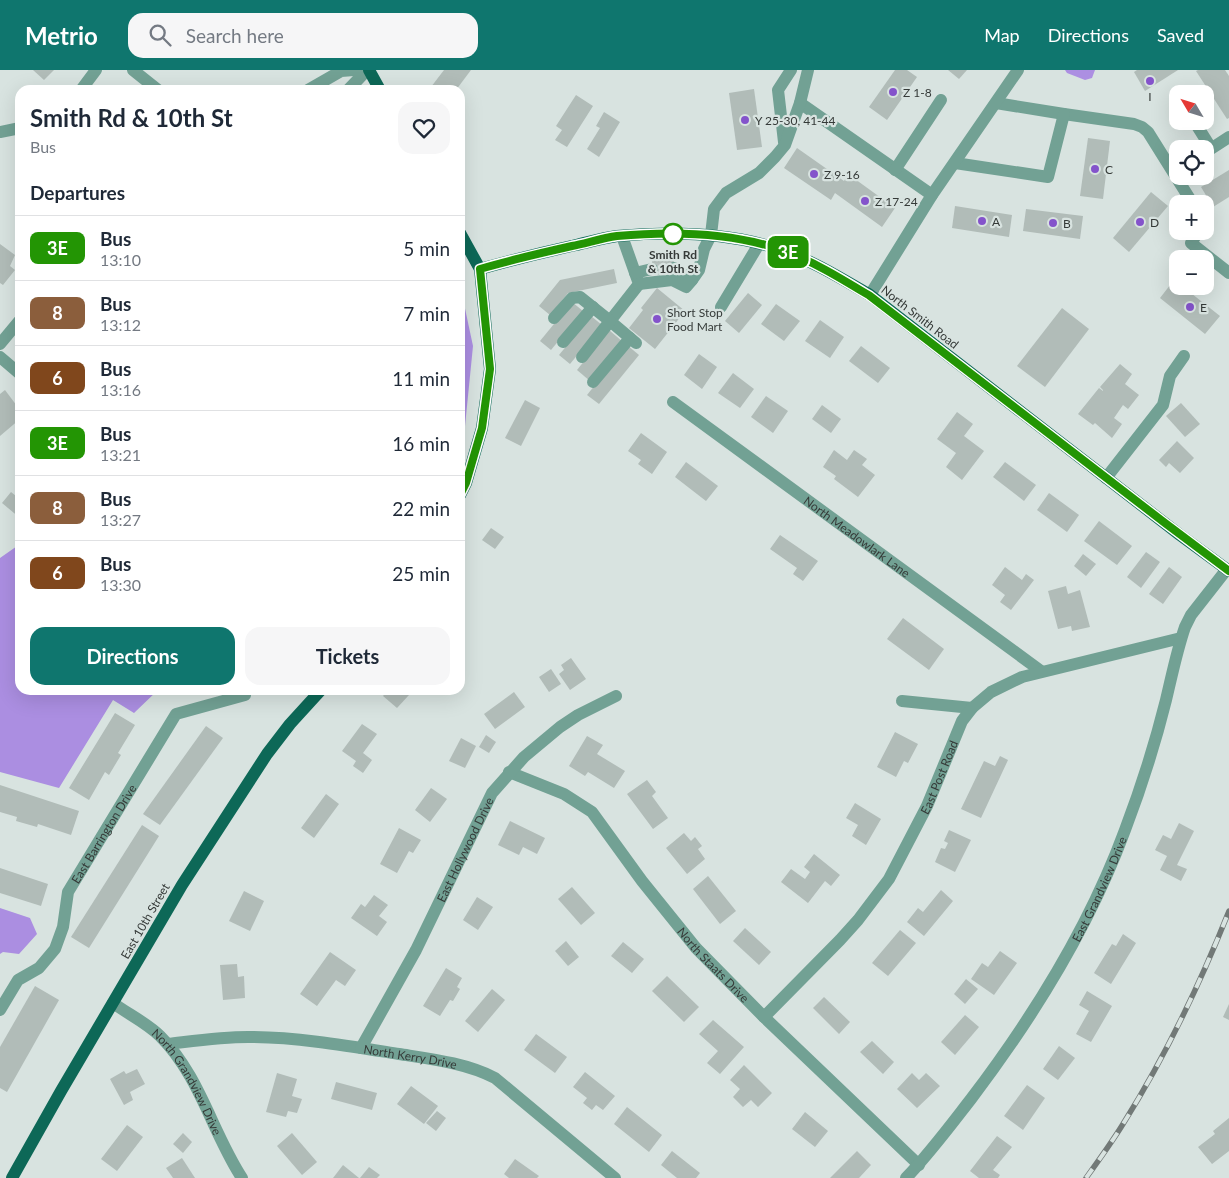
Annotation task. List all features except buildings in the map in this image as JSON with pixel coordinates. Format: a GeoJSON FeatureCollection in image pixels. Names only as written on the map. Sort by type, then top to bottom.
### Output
{"type":"FeatureCollection","features":[{"type":"Feature","properties":{"kind":"main road"},"geometry":{"type":"LineString","coordinates":[[368,70],[377,85]]}},
{"type":"Feature","properties":{"kind":"main road","name":"North Smith Road"},"geometry":{"type":"LineString","coordinates":[[480,269],[517,258],[622,236],[711,235],[758,244],[797,256],[828,271],[870,296],[1228,570]]}},
{"type":"Feature","properties":{"kind":"main road"},"geometry":{"type":"LineString","coordinates":[[465,242],[480,269],[490,369],[482,428],[465,485]]}},
{"type":"Feature","properties":{"kind":"main road","name":"East 10th Street"},"geometry":{"type":"LineString","coordinates":[[12,1178],[35,1135],[182,885],[267,754],[290,724],[316,695]]}},
{"type":"Feature","properties":{"kind":"street"},"geometry":{"type":"LineString","coordinates":[[85,85],[96,70]]}},
{"type":"Feature","properties":{"kind":"street"},"geometry":{"type":"LineString","coordinates":[[132,70],[152,85]]}},
{"type":"Feature","properties":{"kind":"street"},"geometry":{"type":"LineString","coordinates":[[317,85],[341,71],[354,70]]}},
{"type":"Feature","properties":{"kind":"street"},"geometry":{"type":"LineString","coordinates":[[353,85],[368,70]]}},
{"type":"Feature","properties":{"kind":"street"},"geometry":{"type":"LineString","coordinates":[[785,145],[778,90],[791,70]]}},
{"type":"Feature","properties":{"kind":"street"},"geometry":{"type":"LineString","coordinates":[[637,278],[672,280],[686,287],[692,280],[699,270],[704,249],[711,235],[714,209],[726,193],[759,173],[785,145],[800,104],[808,70]]}},
{"type":"Feature","properties":{"kind":"street"},"geometry":{"type":"LineString","coordinates":[[870,296],[932,195],[1018,70]]}},
{"type":"Feature","properties":{"kind":"street"},"geometry":{"type":"LineString","coordinates":[[895,170],[940,100]]}},
{"type":"Feature","properties":{"kind":"street"},"geometry":{"type":"LineString","coordinates":[[996,103],[1142,126],[1169,160]]}},
{"type":"Feature","properties":{"kind":"street"},"geometry":{"type":"LineString","coordinates":[[800,104],[932,195]]}},
{"type":"Feature","properties":{"kind":"street"},"geometry":{"type":"LineString","coordinates":[[955,163],[1048,177],[1064,114]]}},
{"type":"Feature","properties":{"kind":"street"},"geometry":{"type":"LineString","coordinates":[[0,132],[15,129]]}},
{"type":"Feature","properties":{"kind":"street"},"geometry":{"type":"LineString","coordinates":[[1214,146],[1229,137]]}},
{"type":"Feature","properties":{"kind":"street"},"geometry":{"type":"LineString","coordinates":[[622,236],[637,278]]}},
{"type":"Feature","properties":{"kind":"street"},"geometry":{"type":"LineString","coordinates":[[1193,240],[1191,243],[1229,273]]}},
{"type":"Feature","properties":{"kind":"street"},"geometry":{"type":"LineString","coordinates":[[720,307],[758,244]]}},
{"type":"Feature","properties":{"kind":"street"},"geometry":{"type":"LineString","coordinates":[[674,268],[692,280]]}},
{"type":"Feature","properties":{"kind":"street"},"geometry":{"type":"LineString","coordinates":[[582,356],[610,321],[637,278],[652,269]]}},
{"type":"Feature","properties":{"kind":"street"},"geometry":{"type":"LineString","coordinates":[[554,318],[572,298],[580,297],[633,340],[593,382]]}},
{"type":"Feature","properties":{"kind":"street"},"geometry":{"type":"LineString","coordinates":[[563,342],[592,307]]}},
{"type":"Feature","properties":{"kind":"street"},"geometry":{"type":"LineString","coordinates":[[0,344],[15,326]]}},
{"type":"Feature","properties":{"kind":"street"},"geometry":{"type":"LineString","coordinates":[[1106,478],[1163,405],[1170,376],[1184,356]]}},
{"type":"Feature","properties":{"kind":"street"},"geometry":{"type":"LineString","coordinates":[[0,357],[15,370]]}},
{"type":"Feature","properties":{"kind":"street","name":"North Meadowlark Lane"},"geometry":{"type":"LineString","coordinates":[[672,402],[1041,672]]}},
{"type":"Feature","properties":{"kind":"street","name":"East Grandview Drive"},"geometry":{"type":"LineString","coordinates":[[906,1178],[945,1134],[1025,1025],[1084,923],[1107,876],[1125,830],[1166,702],[1181,638],[1191,616],[1228,570]]}},
{"type":"Feature","properties":{"kind":"street","name":"East Post Road"},"geometry":{"type":"LineString","coordinates":[[764,1017],[846,934],[889,879],[927,806],[962,721],[972,708],[991,692],[1006,684],[1041,672],[1181,638]]}},
{"type":"Feature","properties":{"kind":"street","name":"East Barrington Drive"},"geometry":{"type":"LineString","coordinates":[[0,1010],[18,980],[39,968],[55,949],[63,927],[68,892],[176,714],[245,695]]}},
{"type":"Feature","properties":{"kind":"street","name":"East Hollywood Drive"},"geometry":{"type":"LineString","coordinates":[[361,1048],[416,950],[492,793],[524,757],[560,727],[578,715],[616,696]]}},
{"type":"Feature","properties":{"kind":"street"},"geometry":{"type":"LineString","coordinates":[[902,701],[972,708]]}},
{"type":"Feature","properties":{"kind":"street","name":"North Staats Drive"},"geometry":{"type":"LineString","coordinates":[[509,772],[564,794],[592,812],[640,878],[723,976],[919,1165]]}},
{"type":"Feature","properties":{"kind":"street","name":"North Grandview Drive"},"geometry":{"type":"LineString","coordinates":[[113,1003],[153,1030],[168,1044],[195,1085],[242,1178]]}},
{"type":"Feature","properties":{"kind":"street","name":"North Kerry Drive"},"geometry":{"type":"LineString","coordinates":[[168,1044],[246,1037],[296,1040],[361,1048],[445,1062],[484,1072],[510,1089],[615,1178]]}},
{"type":"Feature","properties":{"kind":"shaded area"},"geometry":{"type":"Polygon","coordinates":[[[1065,70],[1095,70],[1092,78],[1085,80],[1067,73],[1065,70]]]}},
{"type":"Feature","properties":{"kind":"shaded area"},"geometry":{"type":"Polygon","coordinates":[[[465,308],[473,346],[465,426],[465,308]]]}},
{"type":"Feature","properties":{"kind":"shaded area"},"geometry":{"type":"Polygon","coordinates":[[[15,548],[15,695],[153,695],[134,713],[113,700],[59,788],[0,772],[0,558],[15,548]]]}},
{"type":"Feature","properties":{"kind":"shaded area"},"geometry":{"type":"Polygon","coordinates":[[[0,908],[30,918],[37,934],[19,954],[3,952],[0,954],[0,908]]]}},
{"type":"Feature","properties":{"kind":"tunnel"},"geometry":{"type":"LineString","coordinates":[[652,269],[674,268]]}},
{"type":"Feature","properties":{"kind":"railway"},"geometry":{"type":"LineString","coordinates":[[1086,1178],[1123,1124],[1153,1073],[1194,993],[1229,911]]}},
{"type":"Feature","properties":{"kind":"bus line","name":"3E"},"geometry":{"type":"LineString","coordinates":[[465,485],[482,428],[490,369],[480,269],[517,258],[616,236],[711,235],[758,244],[797,256],[828,271],[870,296],[1229,571]]}},
{"type":"Feature","properties":{"kind":"place","name":"I"},"geometry":{"type":"Point","coordinates":[1150,81]}},
{"type":"Feature","properties":{"kind":"place","name":"Z 1-8"},"geometry":{"type":"Point","coordinates":[893,92]}},
{"type":"Feature","properties":{"kind":"place","name":"Y 25-30, 41-44"},"geometry":{"type":"Point","coordinates":[745,120]}},
{"type":"Feature","properties":{"kind":"place","name":"C"},"geometry":{"type":"Point","coordinates":[1095,169]}},
{"type":"Feature","properties":{"kind":"place","name":"Z 9-16"},"geometry":{"type":"Point","coordinates":[814,174]}},
{"type":"Feature","properties":{"kind":"place","name":"Z 17-24"},"geometry":{"type":"Point","coordinates":[865,201]}},
{"type":"Feature","properties":{"kind":"place","name":"A"},"geometry":{"type":"Point","coordinates":[982,221]}},
{"type":"Feature","properties":{"kind":"place","name":"D"},"geometry":{"type":"Point","coordinates":[1140,222]}},
{"type":"Feature","properties":{"kind":"place","name":"B"},"geometry":{"type":"Point","coordinates":[1053,223]}},
{"type":"Feature","properties":{"kind":"place","name":"Smith Rd & 10th St"},"geometry":{"type":"Point","coordinates":[673,234]}},
{"type":"Feature","properties":{"kind":"place","name":"E"},"geometry":{"type":"Point","coordinates":[1190,307]}},
{"type":"Feature","properties":{"kind":"place","name":"Short Stop Food Mart"},"geometry":{"type":"Point","coordinates":[657,319]}}]}
